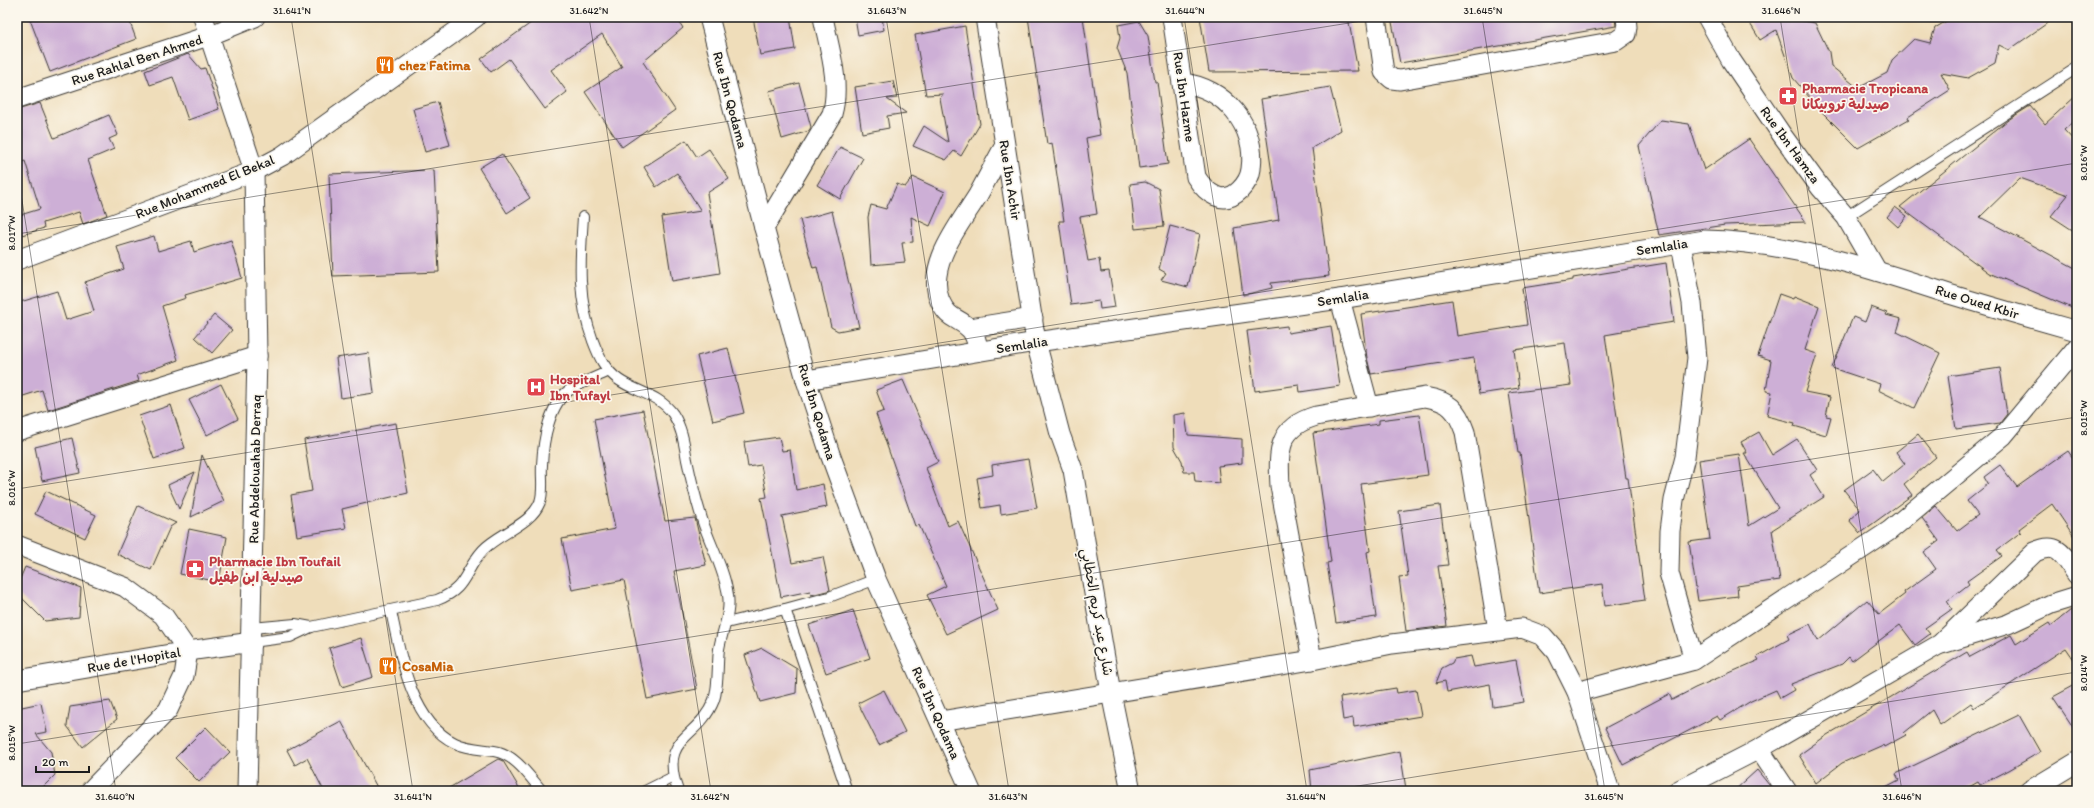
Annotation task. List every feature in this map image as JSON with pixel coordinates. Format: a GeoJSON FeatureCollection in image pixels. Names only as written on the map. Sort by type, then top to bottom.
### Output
{"type":"FeatureCollection","features":[{"type":"Feature","properties":{"kind":"street","name":"Rue Abdelouahab Derraq"},"geometry":{"type":"LineString","coordinates":[[203,17],[254,171],[258,356],[247,791]]}},
{"type":"Feature","properties":{"kind":"street","name":"Rue Rahlal Ben Ahmed"},"geometry":{"type":"LineString","coordinates":[[17,99],[210,35],[255,17]]}},
{"type":"Feature","properties":{"kind":"street","name":"Rue Mohammed El Bekal"},"geometry":{"type":"LineString","coordinates":[[17,260],[254,171],[282,156],[476,17]]}},
{"type":"Feature","properties":{"kind":"street","name":"Rue Ibn Qodama"},"geometry":{"type":"LineString","coordinates":[[709,17],[764,228],[806,380],[830,454],[876,578],[940,721],[967,790]]}},
{"type":"Feature","properties":{"kind":"street"},"geometry":{"type":"LineString","coordinates":[[764,228],[832,114],[836,90],[823,17]]}},
{"type":"Feature","properties":{"kind":"street","name":"Rue Ibn Achir"},"geometry":{"type":"LineString","coordinates":[[985,17],[1004,147],[1036,342]]}},
{"type":"Feature","properties":{"kind":"street","name":"Rue Ibn Hazme"},"geometry":{"type":"LineString","coordinates":[[1172,17],[1196,177],[1203,189],[1209,194],[1220,198],[1229,197],[1236,193],[1247,182],[1251,170],[1252,154],[1241,118],[1227,102],[1206,89],[1194,84],[1182,83]]}},
{"type":"Feature","properties":{"kind":"street"},"geometry":{"type":"LineString","coordinates":[[1376,17],[1384,72],[1392,79],[1400,80],[1616,41],[1626,34],[1626,17]]}},
{"type":"Feature","properties":{"kind":"street","name":"Rue Ibn Hamza"},"geometry":{"type":"LineString","coordinates":[[1707,17],[1731,60],[1778,129],[1820,187],[1846,217],[1877,271]]}},
{"type":"Feature","properties":{"kind":"street"},"geometry":{"type":"LineString","coordinates":[[979,351],[975,336],[970,328],[950,317],[943,308],[938,297],[937,283],[939,268],[948,240],[978,196],[1004,147]]}},
{"type":"Feature","properties":{"kind":"street","name":"Semlalia"},"geometry":{"type":"LineString","coordinates":[[806,380],[1036,342],[1340,299],[1705,240],[1757,243],[1877,271]]}},
{"type":"Feature","properties":{"kind":"street"},"geometry":{"type":"LineString","coordinates":[[1681,244],[1692,303],[1697,358],[1684,457],[1674,500],[1670,531],[1669,573],[1694,660]]}},
{"type":"Feature","properties":{"kind":"street","name":"Rue Oued Kbir"},"geometry":{"type":"LineString","coordinates":[[1877,271],[2077,332]]}},
{"type":"Feature","properties":{"kind":"street"},"geometry":{"type":"LineString","coordinates":[[1340,299],[1369,407]]}},
{"type":"Feature","properties":{"kind":"street"},"geometry":{"type":"LineString","coordinates":[[970,328],[1033,318]]}},
{"type":"Feature","properties":{"kind":"street","name":"شارع عبد كريم الخطابي"},"geometry":{"type":"LineString","coordinates":[[1036,342],[1060,434],[1073,470],[1111,693],[1131,791]]}},
{"type":"Feature","properties":{"kind":"street"},"geometry":{"type":"LineString","coordinates":[[1577,692],[1694,660],[1889,531],[2003,436],[2077,347]]}},
{"type":"Feature","properties":{"kind":"street"},"geometry":{"type":"LineString","coordinates":[[17,431],[258,356]]}},
{"type":"Feature","properties":{"kind":"street"},"geometry":{"type":"LineString","coordinates":[[1312,660],[1280,486],[1279,464],[1282,445],[1290,429],[1302,420],[1316,416],[1424,397],[1438,399],[1451,406],[1459,415],[1466,432],[1498,630]]}},
{"type":"Feature","properties":{"kind":"street"},"geometry":{"type":"LineString","coordinates":[[17,545],[125,587],[163,615],[188,651],[184,676],[168,710],[95,788]]}},
{"type":"Feature","properties":{"kind":"street"},"geometry":{"type":"LineString","coordinates":[[1940,644],[2035,552],[2042,549],[2053,548],[2059,551],[2077,575]]}},
{"type":"Feature","properties":{"kind":"street"},"geometry":{"type":"LineString","coordinates":[[1677,791],[1759,749],[1940,644],[2001,626],[2051,604],[2077,596]]}},
{"type":"Feature","properties":{"kind":"street"},"geometry":{"type":"LineString","coordinates":[[940,721],[1312,660],[1392,644],[1522,628],[1544,636],[1557,652],[1577,692],[1610,791]]}},
{"type":"Feature","properties":{"kind":"street","name":"Rue de l'Hopital"},"geometry":{"type":"LineString","coordinates":[[17,680],[188,651],[252,635]]}},
{"type":"Feature","properties":{"kind":"street"},"geometry":{"type":"LineString","coordinates":[[1759,749],[1787,791]]}},
{"type":"Feature","properties":{"kind":"street"},"geometry":{"type":"LineString","coordinates":[[2029,791],[2077,762]]}},
{"type":"Feature","properties":{"kind":"lane"},"geometry":{"type":"LineString","coordinates":[[1846,217],[2072,71],[2077,64]]}},
{"type":"Feature","properties":{"kind":"lane"},"geometry":{"type":"LineString","coordinates":[[583,217],[580,272],[582,304],[593,342],[607,372],[620,382],[666,405],[673,415],[682,432],[702,519],[720,562],[728,594],[729,604],[720,646],[714,698],[708,712],[700,723],[676,746],[673,759],[673,777],[678,791]]}},
{"type":"Feature","properties":{"kind":"lane"},"geometry":{"type":"LineString","coordinates":[[252,635],[290,637],[311,627],[437,600],[455,591],[463,583],[472,564],[483,550],[533,514],[540,501],[544,440],[556,406],[570,389],[607,372]]}},
{"type":"Feature","properties":{"kind":"lane"},"geometry":{"type":"LineString","coordinates":[[726,623],[785,609],[829,596],[876,578]]}},
{"type":"Feature","properties":{"kind":"lane"},"geometry":{"type":"LineString","coordinates":[[785,609],[847,791]]}},
{"type":"Feature","properties":{"kind":"lane"},"geometry":{"type":"LineString","coordinates":[[390,611],[399,651],[409,684],[422,713],[436,728],[455,743],[475,749],[496,751],[508,756],[526,772],[542,791]]}},
{"type":"Feature","properties":{"kind":"lane"},"geometry":{"type":"LineString","coordinates":[[645,791],[673,777]]}},
{"type":"Feature","properties":{"kind":"building"},"geometry":{"type":"Polygon","coordinates":[[[29,17],[128,17],[136,39],[50,72],[29,17]]]}},
{"type":"Feature","properties":{"kind":"building"},"geometry":{"type":"Polygon","coordinates":[[[539,17],[676,17],[683,28],[643,62],[675,110],[622,147],[585,92],[622,67],[602,34],[551,70],[567,92],[545,109],[509,59],[491,72],[481,59],[539,17]]]}},
{"type":"Feature","properties":{"kind":"building"},"geometry":{"type":"Polygon","coordinates":[[[753,17],[790,17],[795,49],[760,55],[753,17]]]}},
{"type":"Feature","properties":{"kind":"building"},"geometry":{"type":"Polygon","coordinates":[[[855,17],[882,17],[884,30],[858,35],[855,17]]]}},
{"type":"Feature","properties":{"kind":"building"},"geometry":{"type":"Polygon","coordinates":[[[1028,17],[1083,17],[1100,135],[1086,138],[1097,214],[1080,217],[1088,261],[1099,259],[1101,272],[1109,271],[1115,307],[1100,309],[1099,301],[1071,305],[1059,221],[1064,221],[1052,143],[1047,144],[1028,17]]]}},
{"type":"Feature","properties":{"kind":"building"},"geometry":{"type":"Polygon","coordinates":[[[1200,17],[1348,17],[1358,71],[1209,72],[1200,17]]]}},
{"type":"Feature","properties":{"kind":"building"},"geometry":{"type":"Polygon","coordinates":[[[1391,17],[1615,17],[1616,26],[1400,63],[1391,17]]]}},
{"type":"Feature","properties":{"kind":"building"},"geometry":{"type":"Polygon","coordinates":[[[1746,17],[1797,17],[1798,20],[1815,23],[1829,52],[1831,66],[1858,88],[1887,73],[1892,60],[1914,39],[1930,43],[1935,28],[1953,17],[2056,17],[2009,50],[1999,45],[1995,63],[1968,78],[1941,73],[1950,90],[1908,117],[1909,119],[1858,148],[1822,112],[1793,78],[1776,30],[1760,40],[1746,17]]]}},
{"type":"Feature","properties":{"kind":"building"},"geometry":{"type":"Polygon","coordinates":[[[1139,21],[1148,36],[1155,82],[1157,82],[1168,164],[1139,168],[1127,73],[1117,48],[1120,38],[1118,25],[1139,21]]]}},
{"type":"Feature","properties":{"kind":"building"},"geometry":{"type":"Polygon","coordinates":[[[965,26],[980,124],[961,156],[954,151],[946,160],[913,146],[924,126],[948,142],[940,98],[943,94],[926,95],[915,35],[965,26]]]}},
{"type":"Feature","properties":{"kind":"building"},"geometry":{"type":"Polygon","coordinates":[[[188,54],[201,69],[205,68],[219,109],[188,120],[173,77],[150,85],[145,71],[188,54]]]}},
{"type":"Feature","properties":{"kind":"building"},"geometry":{"type":"Polygon","coordinates":[[[893,81],[897,98],[887,99],[906,113],[887,116],[889,128],[862,133],[855,87],[893,81]]]}},
{"type":"Feature","properties":{"kind":"building"},"geometry":{"type":"Polygon","coordinates":[[[799,83],[811,127],[809,131],[782,139],[769,91],[799,83]]]}},
{"type":"Feature","properties":{"kind":"building"},"geometry":{"type":"Polygon","coordinates":[[[1330,87],[1341,130],[1312,148],[1329,276],[1271,283],[1272,288],[1243,295],[1234,228],[1279,220],[1261,99],[1330,87]]]}},
{"type":"Feature","properties":{"kind":"building"},"geometry":{"type":"Polygon","coordinates":[[[2077,95],[2077,118],[2064,130],[2077,144],[2077,233],[2051,216],[2068,195],[2020,178],[1980,217],[2077,269],[2077,310],[1989,273],[1900,207],[2008,120],[2030,106],[2045,124],[2077,95]]]}},
{"type":"Feature","properties":{"kind":"building"},"geometry":{"type":"Polygon","coordinates":[[[438,102],[450,145],[425,152],[413,109],[438,102]]]}},
{"type":"Feature","properties":{"kind":"building"},"geometry":{"type":"Polygon","coordinates":[[[40,103],[54,138],[109,115],[118,135],[109,139],[114,149],[88,160],[107,215],[83,224],[79,212],[43,223],[44,228],[22,235],[17,216],[40,209],[25,161],[17,164],[17,110],[40,103]]]}},
{"type":"Feature","properties":{"kind":"building"},"geometry":{"type":"Polygon","coordinates":[[[1661,120],[1689,124],[1704,170],[1749,139],[1806,222],[1725,225],[1659,235],[1639,146],[1661,120]]]}},
{"type":"Feature","properties":{"kind":"building"},"geometry":{"type":"Polygon","coordinates":[[[686,140],[697,157],[709,149],[729,179],[707,193],[720,273],[672,281],[662,217],[701,211],[677,173],[656,187],[644,167],[686,140]]]}},
{"type":"Feature","properties":{"kind":"building"},"geometry":{"type":"Polygon","coordinates":[[[840,147],[863,158],[840,199],[817,185],[840,147]]]}},
{"type":"Feature","properties":{"kind":"building"},"geometry":{"type":"Polygon","coordinates":[[[502,154],[530,198],[507,213],[479,168],[502,154]]]}},
{"type":"Feature","properties":{"kind":"building"},"geometry":{"type":"Polygon","coordinates":[[[434,170],[439,272],[333,276],[329,174],[434,170]]]}},
{"type":"Feature","properties":{"kind":"building"},"geometry":{"type":"Polygon","coordinates":[[[913,177],[945,192],[930,226],[911,217],[913,242],[902,243],[905,262],[871,265],[868,217],[871,205],[886,209],[897,184],[905,187],[913,177]]]}},
{"type":"Feature","properties":{"kind":"building"},"geometry":{"type":"Polygon","coordinates":[[[1145,182],[1159,189],[1164,226],[1135,229],[1130,184],[1145,182]]]}},
{"type":"Feature","properties":{"kind":"building"},"geometry":{"type":"Polygon","coordinates":[[[1895,207],[1907,216],[1898,227],[1887,217],[1895,207]]]}},
{"type":"Feature","properties":{"kind":"building"},"geometry":{"type":"Polygon","coordinates":[[[832,211],[859,327],[838,331],[831,327],[817,267],[813,268],[800,220],[832,211]]]}},
{"type":"Feature","properties":{"kind":"building"},"geometry":{"type":"Polygon","coordinates":[[[1170,226],[1200,234],[1188,287],[1161,280],[1166,273],[1159,269],[1170,226]]]}},
{"type":"Feature","properties":{"kind":"building"},"geometry":{"type":"Polygon","coordinates":[[[154,236],[158,251],[191,241],[194,252],[231,240],[242,278],[185,295],[186,298],[162,306],[178,360],[137,375],[139,381],[48,410],[42,390],[17,398],[17,303],[57,291],[66,320],[94,311],[85,282],[124,269],[117,247],[154,236]]]}},
{"type":"Feature","properties":{"kind":"building"},"geometry":{"type":"Polygon","coordinates":[[[1666,263],[1674,322],[1622,330],[1622,332],[1605,335],[1626,478],[1628,478],[1645,600],[1605,606],[1602,584],[1539,593],[1520,453],[1518,453],[1509,393],[1571,385],[1565,343],[1514,350],[1519,388],[1479,394],[1474,358],[1371,374],[1367,358],[1361,314],[1452,300],[1457,336],[1527,325],[1522,288],[1666,263]]]}},
{"type":"Feature","properties":{"kind":"building"},"geometry":{"type":"Polygon","coordinates":[[[1779,294],[1793,299],[1794,296],[1819,306],[1805,350],[1817,354],[1805,392],[1830,397],[1826,416],[1831,417],[1826,435],[1794,426],[1795,423],[1767,416],[1772,392],[1766,391],[1771,360],[1758,356],[1779,294]]]}},
{"type":"Feature","properties":{"kind":"building"},"geometry":{"type":"Polygon","coordinates":[[[1871,307],[1887,313],[1886,315],[1901,319],[1897,332],[1940,353],[1914,408],[1878,390],[1880,384],[1832,368],[1853,317],[1865,322],[1871,307]]]}},
{"type":"Feature","properties":{"kind":"building"},"geometry":{"type":"Polygon","coordinates":[[[214,315],[232,330],[212,353],[195,337],[214,315]]]}},
{"type":"Feature","properties":{"kind":"building"},"geometry":{"type":"Polygon","coordinates":[[[1287,326],[1288,333],[1331,326],[1340,386],[1300,392],[1299,385],[1255,391],[1247,331],[1287,326]]]}},
{"type":"Feature","properties":{"kind":"building"},"geometry":{"type":"Polygon","coordinates":[[[728,348],[744,413],[713,421],[697,356],[728,348]]]}},
{"type":"Feature","properties":{"kind":"building"},"geometry":{"type":"Polygon","coordinates":[[[369,353],[374,393],[341,398],[336,358],[369,353]]]}},
{"type":"Feature","properties":{"kind":"building"},"geometry":{"type":"Polygon","coordinates":[[[2000,368],[2007,414],[2000,423],[1956,429],[1948,376],[2000,368]]]}},
{"type":"Feature","properties":{"kind":"building"},"geometry":{"type":"Polygon","coordinates":[[[903,380],[938,462],[926,468],[948,526],[958,521],[998,610],[946,634],[927,595],[946,586],[919,525],[915,526],[876,414],[884,411],[876,390],[903,380]]]}},
{"type":"Feature","properties":{"kind":"building"},"geometry":{"type":"Polygon","coordinates":[[[221,384],[238,419],[207,435],[189,400],[221,384]]]}},
{"type":"Feature","properties":{"kind":"building"},"geometry":{"type":"Polygon","coordinates":[[[171,405],[185,448],[154,459],[139,416],[171,405]]]}},
{"type":"Feature","properties":{"kind":"building"},"geometry":{"type":"Polygon","coordinates":[[[643,410],[665,521],[695,518],[706,565],[674,571],[697,689],[647,699],[624,580],[572,590],[562,539],[615,529],[594,419],[643,410]]]}},
{"type":"Feature","properties":{"kind":"building"},"geometry":{"type":"Polygon","coordinates":[[[1185,413],[1188,435],[1242,439],[1242,463],[1218,466],[1220,483],[1195,481],[1194,472],[1184,472],[1182,461],[1174,447],[1173,415],[1185,413]]]}},
{"type":"Feature","properties":{"kind":"building"},"geometry":{"type":"Polygon","coordinates":[[[1419,415],[1428,475],[1361,484],[1370,551],[1367,552],[1376,617],[1336,623],[1327,563],[1331,562],[1313,433],[1379,424],[1379,420],[1419,415]]]}},
{"type":"Feature","properties":{"kind":"building"},"geometry":{"type":"Polygon","coordinates":[[[396,423],[408,493],[342,509],[346,528],[297,536],[291,495],[312,491],[304,440],[396,423]]]}},
{"type":"Feature","properties":{"kind":"building"},"geometry":{"type":"Polygon","coordinates":[[[1759,432],[1772,455],[1797,439],[1817,470],[1810,475],[1824,497],[1772,530],[1780,580],[1737,586],[1738,596],[1698,601],[1689,542],[1710,539],[1699,460],[1739,454],[1749,526],[1778,508],[1744,453],[1747,453],[1741,442],[1759,432]]]}},
{"type":"Feature","properties":{"kind":"building"},"geometry":{"type":"Polygon","coordinates":[[[1918,434],[1936,457],[1904,484],[1912,495],[1860,533],[1849,520],[1860,510],[1844,490],[1873,469],[1883,482],[1905,464],[1896,452],[1918,434]]]}},
{"type":"Feature","properties":{"kind":"building"},"geometry":{"type":"Polygon","coordinates":[[[779,437],[782,451],[790,450],[796,490],[823,484],[827,507],[782,516],[792,563],[823,557],[830,590],[827,591],[811,595],[810,591],[781,597],[761,498],[767,497],[761,465],[748,467],[744,442],[779,437]]]}},
{"type":"Feature","properties":{"kind":"building"},"geometry":{"type":"Polygon","coordinates":[[[72,438],[80,473],[42,481],[35,447],[72,438]]]}},
{"type":"Feature","properties":{"kind":"building"},"geometry":{"type":"Polygon","coordinates":[[[2068,451],[2077,464],[2077,541],[2052,504],[2019,529],[2021,532],[1997,550],[2002,556],[1967,581],[1969,584],[1947,601],[1952,609],[1925,628],[1930,634],[1915,645],[1900,625],[1852,661],[1849,657],[1842,664],[1791,684],[1794,690],[1780,698],[1776,690],[1751,701],[1720,720],[1717,716],[1623,765],[1605,728],[1669,694],[1672,700],[1695,688],[1759,660],[1757,657],[1789,639],[1787,635],[1810,624],[1818,641],[1867,600],[1879,614],[1905,594],[1904,592],[1936,569],[1924,552],[1939,541],[1922,518],[1936,506],[1957,531],[1978,515],[1967,501],[1988,484],[1984,477],[2000,465],[2017,487],[2068,451]]]}},
{"type":"Feature","properties":{"kind":"building"},"geometry":{"type":"Polygon","coordinates":[[[202,455],[224,501],[191,517],[202,455]]]}},
{"type":"Feature","properties":{"kind":"building"},"geometry":{"type":"Polygon","coordinates":[[[1028,459],[1037,508],[1001,514],[1000,505],[982,508],[977,478],[993,475],[992,465],[1028,459]]]}},
{"type":"Feature","properties":{"kind":"building"},"geometry":{"type":"Polygon","coordinates":[[[195,472],[179,509],[168,485],[195,472]]]}},
{"type":"Feature","properties":{"kind":"building"},"geometry":{"type":"Polygon","coordinates":[[[46,491],[96,515],[85,538],[35,514],[46,491]]]}},
{"type":"Feature","properties":{"kind":"building"},"geometry":{"type":"Polygon","coordinates":[[[1440,505],[1448,565],[1438,566],[1447,626],[1406,631],[1399,577],[1408,576],[1399,511],[1440,505]]]}},
{"type":"Feature","properties":{"kind":"building"},"geometry":{"type":"Polygon","coordinates":[[[138,506],[176,523],[170,527],[151,570],[117,554],[138,506]]]}},
{"type":"Feature","properties":{"kind":"building"},"geometry":{"type":"Polygon","coordinates":[[[189,529],[227,537],[219,582],[180,574],[189,529]]]}},
{"type":"Feature","properties":{"kind":"building"},"geometry":{"type":"Polygon","coordinates":[[[25,567],[81,588],[79,617],[45,621],[17,593],[17,586],[25,567]]]}},
{"type":"Feature","properties":{"kind":"building"},"geometry":{"type":"Polygon","coordinates":[[[853,610],[870,658],[826,673],[809,625],[853,610]]]}},
{"type":"Feature","properties":{"kind":"building"},"geometry":{"type":"Polygon","coordinates":[[[2071,610],[2077,626],[2077,664],[2066,648],[1974,708],[1971,703],[1940,725],[1932,710],[1904,733],[1906,735],[1884,747],[1883,745],[1842,763],[1816,783],[1799,755],[1827,735],[1967,652],[1970,657],[2011,635],[2016,644],[2049,623],[2051,626],[2071,610]]]}},
{"type":"Feature","properties":{"kind":"building"},"geometry":{"type":"Polygon","coordinates":[[[361,638],[373,677],[342,687],[329,648],[361,638]]]}},
{"type":"Feature","properties":{"kind":"building"},"geometry":{"type":"Polygon","coordinates":[[[762,648],[797,669],[796,693],[760,702],[745,655],[762,648]]]}},
{"type":"Feature","properties":{"kind":"building"},"geometry":{"type":"Polygon","coordinates":[[[1471,656],[1474,667],[1516,660],[1524,702],[1493,707],[1490,684],[1447,692],[1445,681],[1436,683],[1442,668],[1452,663],[1454,659],[1471,656]]]}},
{"type":"Feature","properties":{"kind":"building"},"geometry":{"type":"Polygon","coordinates":[[[2077,684],[2077,733],[2053,697],[2077,684]]]}},
{"type":"Feature","properties":{"kind":"building"},"geometry":{"type":"Polygon","coordinates":[[[1396,688],[1397,693],[1416,690],[1421,716],[1354,727],[1353,718],[1343,720],[1340,697],[1396,688]]]}},
{"type":"Feature","properties":{"kind":"building"},"geometry":{"type":"Polygon","coordinates":[[[884,690],[905,732],[879,745],[858,703],[884,690]]]}},
{"type":"Feature","properties":{"kind":"building"},"geometry":{"type":"Polygon","coordinates":[[[110,701],[117,719],[83,747],[67,726],[70,707],[110,701]]]}},
{"type":"Feature","properties":{"kind":"building"},"geometry":{"type":"Polygon","coordinates":[[[41,703],[47,732],[36,734],[51,752],[55,775],[39,791],[22,791],[17,786],[17,708],[41,703]]]}},
{"type":"Feature","properties":{"kind":"building"},"geometry":{"type":"Polygon","coordinates":[[[2019,715],[2040,752],[2009,770],[1980,785],[1978,782],[1962,791],[1878,791],[1899,780],[1896,774],[2019,715]]]}},
{"type":"Feature","properties":{"kind":"building"},"geometry":{"type":"Polygon","coordinates":[[[341,721],[379,791],[324,791],[307,758],[295,765],[287,750],[341,721]]]}},
{"type":"Feature","properties":{"kind":"building"},"geometry":{"type":"Polygon","coordinates":[[[206,727],[230,752],[199,782],[175,758],[206,727]]]}},
{"type":"Feature","properties":{"kind":"building"},"geometry":{"type":"Polygon","coordinates":[[[1400,751],[1406,789],[1393,791],[1312,791],[1310,770],[1400,751]]]}},
{"type":"Feature","properties":{"kind":"building"},"geometry":{"type":"Polygon","coordinates":[[[498,759],[503,761],[521,791],[444,791],[498,759]]]}},
{"type":"Feature","properties":{"kind":"building"},"geometry":{"type":"Polygon","coordinates":[[[1757,770],[1774,791],[1734,791],[1757,770]]]}},
{"type":"Feature","properties":{"kind":"place","name":"chez Fatima"},"geometry":{"type":"Point","coordinates":[385,65]}},
{"type":"Feature","properties":{"kind":"place","name":"Pharmacie Tropicana صيدلية تروبيكانا"},"geometry":{"type":"Point","coordinates":[1788,96]}},
{"type":"Feature","properties":{"kind":"place","name":"Hospital Ibn Tufayl"},"geometry":{"type":"Point","coordinates":[536,387]}},
{"type":"Feature","properties":{"kind":"place","name":"Pharmacie Ibn Toufail صيدلية ابن طفيل"},"geometry":{"type":"Point","coordinates":[195,569]}},
{"type":"Feature","properties":{"kind":"place","name":"CosaMia"},"geometry":{"type":"Point","coordinates":[388,666]}}]}
